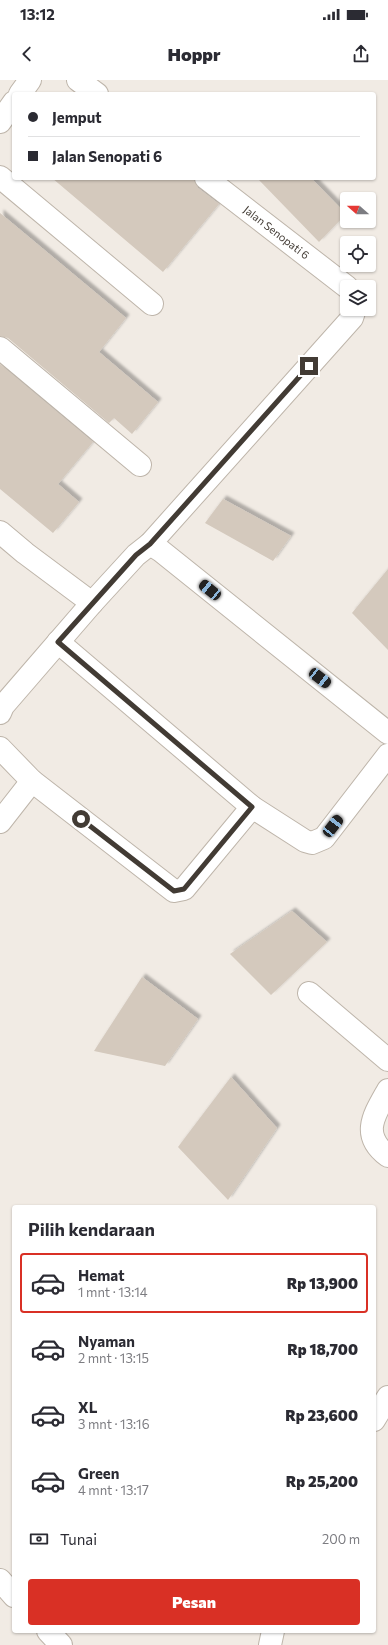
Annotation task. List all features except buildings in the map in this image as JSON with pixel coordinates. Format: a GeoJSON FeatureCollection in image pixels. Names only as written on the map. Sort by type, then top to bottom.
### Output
{"type":"FeatureCollection","features":[{"type":"Feature","properties":{"kind":"street"},"geometry":{"type":"LineString","coordinates":[[21,92],[30,80]]}},
{"type":"Feature","properties":{"kind":"street"},"geometry":{"type":"LineString","coordinates":[[78,80],[94,92]]}},
{"type":"Feature","properties":{"kind":"street"},"geometry":{"type":"LineString","coordinates":[[0,122],[12,105]]}},
{"type":"Feature","properties":{"kind":"street"},"geometry":{"type":"LineString","coordinates":[[0,177],[152,304]]}},
{"type":"Feature","properties":{"kind":"street","name":"Jalan Senopati 6"},"geometry":{"type":"LineString","coordinates":[[209,180],[340,282]]}},
{"type":"Feature","properties":{"kind":"street"},"geometry":{"type":"LineString","coordinates":[[1,707],[92,603],[136,555],[150,544],[353,316]]}},
{"type":"Feature","properties":{"kind":"street"},"geometry":{"type":"LineString","coordinates":[[0,348],[140,465]]}},
{"type":"Feature","properties":{"kind":"street"},"geometry":{"type":"LineString","coordinates":[[0,532],[25,554],[92,603]]}},
{"type":"Feature","properties":{"kind":"street"},"geometry":{"type":"LineString","coordinates":[[150,544],[161,551],[388,733]]}},
{"type":"Feature","properties":{"kind":"street"},"geometry":{"type":"LineString","coordinates":[[58,642],[252,807],[305,841],[316,843],[324,838],[388,755]]}},
{"type":"Feature","properties":{"kind":"street"},"geometry":{"type":"LineString","coordinates":[[0,748],[32,782],[174,891],[184,889],[252,807]]}},
{"type":"Feature","properties":{"kind":"street"},"geometry":{"type":"LineString","coordinates":[[0,822],[32,782]]}},
{"type":"Feature","properties":{"kind":"street"},"geometry":{"type":"LineString","coordinates":[[309,993],[388,1060]]}},
{"type":"Feature","properties":{"kind":"street"},"geometry":{"type":"LineString","coordinates":[[388,1090],[376,1111],[371,1134],[373,1141],[388,1156]]}},
{"type":"Feature","properties":{"kind":"street"},"geometry":{"type":"LineString","coordinates":[[376,1417],[388,1397]]}},
{"type":"Feature","properties":{"kind":"street"},"geometry":{"type":"LineString","coordinates":[[0,1580],[12,1594]]}},
{"type":"Feature","properties":{"kind":"street"},"geometry":{"type":"LineString","coordinates":[[50,1633],[61,1645]]}},
{"type":"Feature","properties":{"kind":"street"},"geometry":{"type":"LineString","coordinates":[[270,1645],[273,1633]]}},
{"type":"Feature","properties":{"kind":"route"},"geometry":{"type":"LineString","coordinates":[[81,819],[174,891],[184,889],[252,807],[58,642],[136,555],[150,544],[309,366]]}}]}
